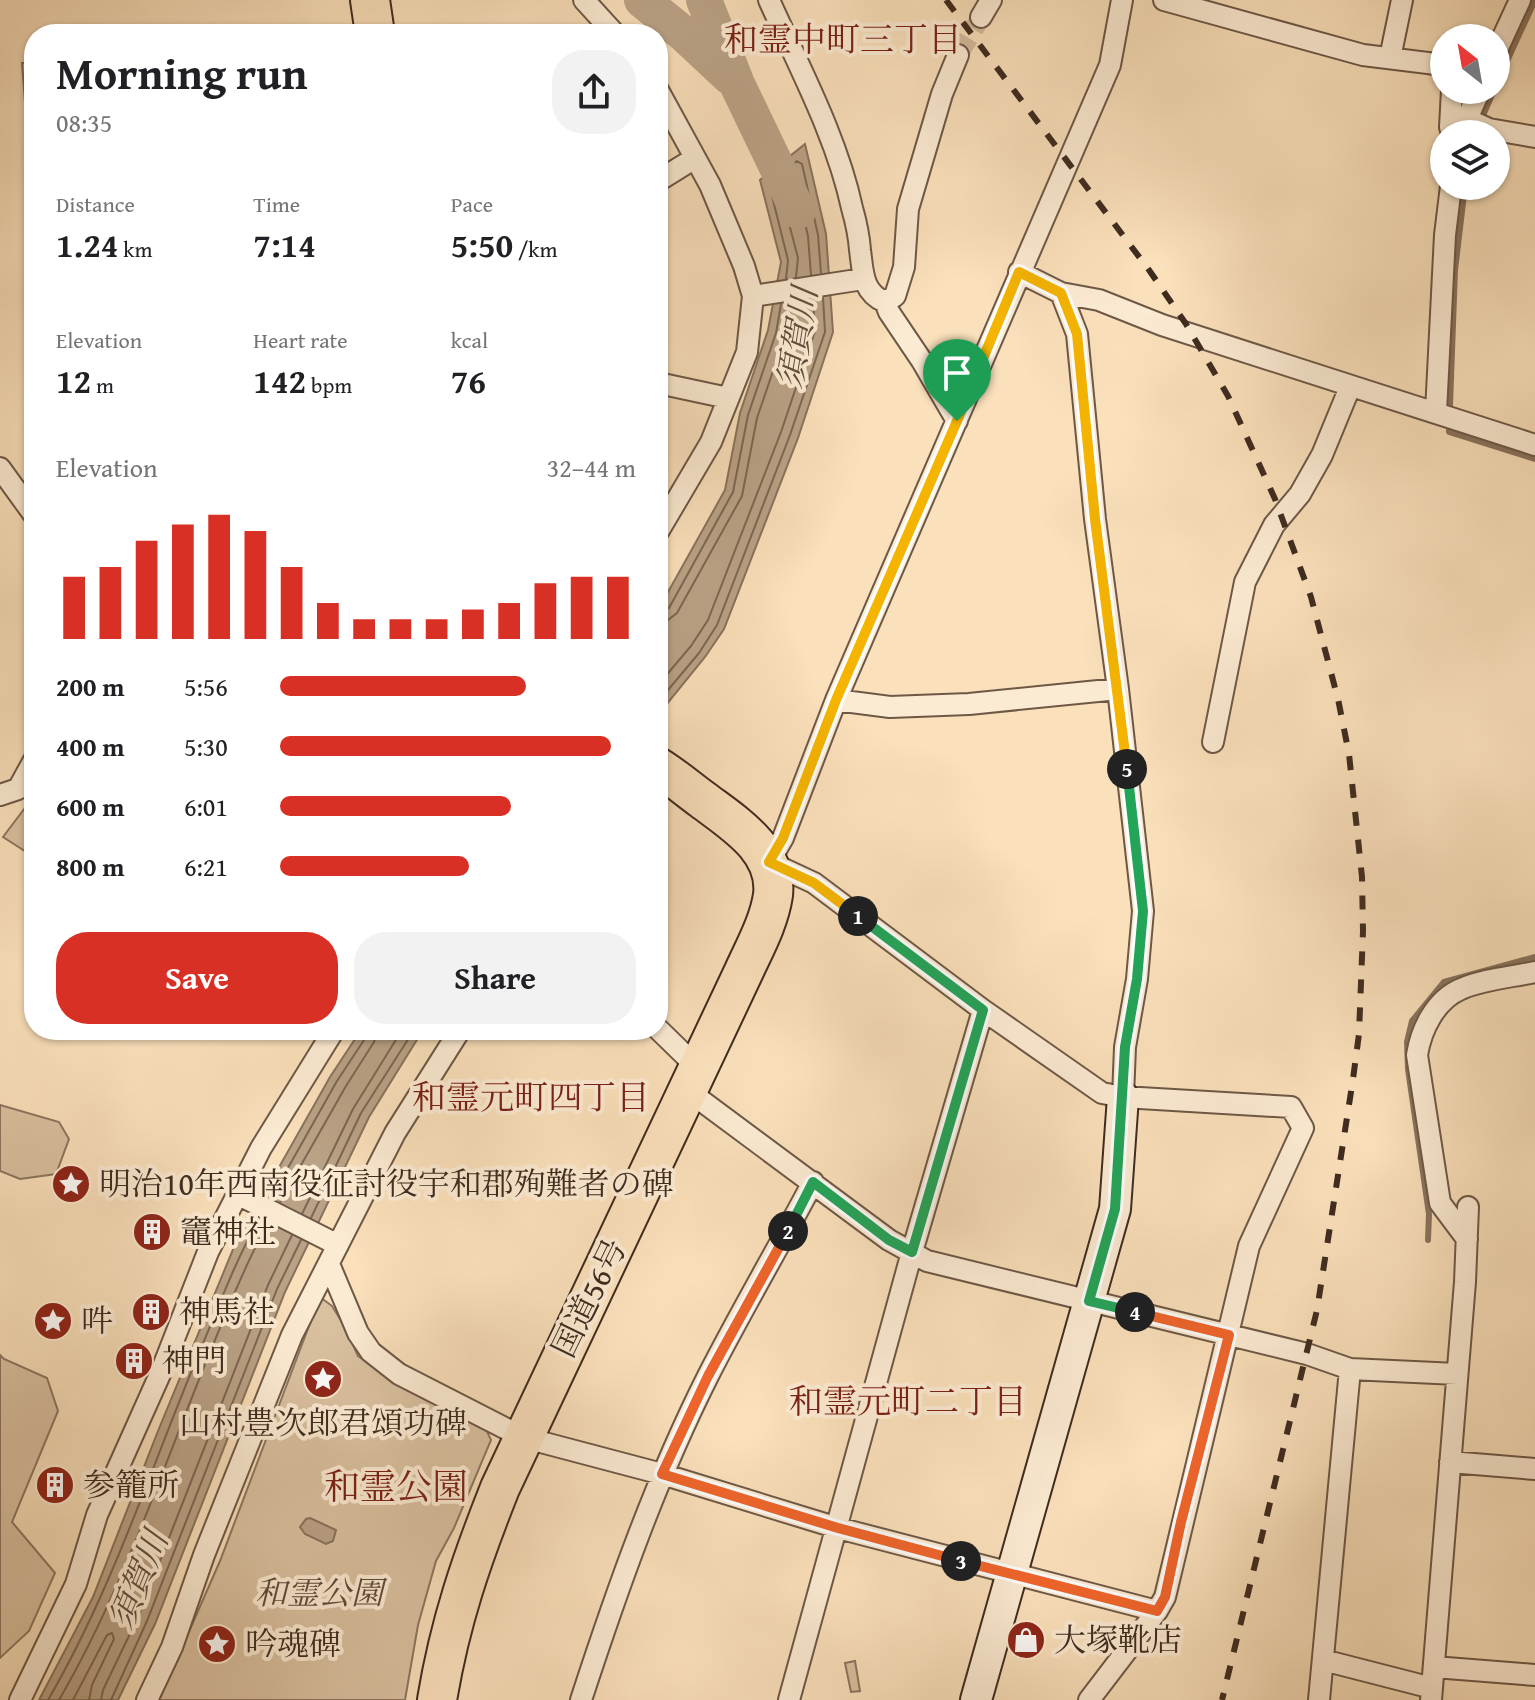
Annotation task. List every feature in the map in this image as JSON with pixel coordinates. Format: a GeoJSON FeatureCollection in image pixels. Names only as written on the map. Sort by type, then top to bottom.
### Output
{"type":"FeatureCollection","features":[{"type":"Feature","properties":{"kind":"highway"},"geometry":{"type":"LineString","coordinates":[[370,0],[374,24]]}},
{"type":"Feature","properties":{"kind":"highway"},"geometry":{"type":"LineString","coordinates":[[668,774],[753,839],[769,862]]}},
{"type":"Feature","properties":{"kind":"highway","name":"国道56号"},"geometry":{"type":"LineString","coordinates":[[437,1700],[452,1620],[467,1572],[522,1437],[763,929],[773,896],[769,862]]}},
{"type":"Feature","properties":{"kind":"street"},"geometry":{"type":"LineString","coordinates":[[584,0],[606,24]]}},
{"type":"Feature","properties":{"kind":"street"},"geometry":{"type":"LineString","coordinates":[[769,0],[820,116],[852,204],[860,248],[857,280]]}},
{"type":"Feature","properties":{"kind":"street"},"geometry":{"type":"LineString","coordinates":[[1089,1700],[1165,1597],[1249,1246],[1303,1128],[1291,1107],[1123,1097],[1102,1093],[983,1010],[823,889],[769,862],[783,838],[836,700],[1110,65],[1121,0]]}},
{"type":"Feature","properties":{"kind":"street"},"geometry":{"type":"LineString","coordinates":[[1164,0],[1363,55],[1430,63]]}},
{"type":"Feature","properties":{"kind":"street"},"geometry":{"type":"LineString","coordinates":[[1390,58],[1402,0]]}},
{"type":"Feature","properties":{"kind":"street"},"geometry":{"type":"LineString","coordinates":[[1509,24],[1520,0]]}},
{"type":"Feature","properties":{"kind":"street"},"geometry":{"type":"LineString","coordinates":[[885,302],[895,296],[904,267],[908,209],[945,85],[958,55]]}},
{"type":"Feature","properties":{"kind":"street"},"geometry":{"type":"LineString","coordinates":[[668,108],[710,185],[759,295],[747,352],[711,442],[668,515]]}},
{"type":"Feature","properties":{"kind":"street"},"geometry":{"type":"LineString","coordinates":[[1510,133],[1535,137]]}},
{"type":"Feature","properties":{"kind":"street"},"geometry":{"type":"LineString","coordinates":[[668,175],[695,158]]}},
{"type":"Feature","properties":{"kind":"street"},"geometry":{"type":"LineString","coordinates":[[1445,415],[1445,235],[1449,200]]}},
{"type":"Feature","properties":{"kind":"street"},"geometry":{"type":"LineString","coordinates":[[1019,272],[1061,293],[1099,300],[1162,325],[1535,445]]}},
{"type":"Feature","properties":{"kind":"street"},"geometry":{"type":"LineString","coordinates":[[759,295],[857,280]]}},
{"type":"Feature","properties":{"kind":"street"},"geometry":{"type":"LineString","coordinates":[[857,280],[874,297],[885,302],[957,421]]}},
{"type":"Feature","properties":{"kind":"street"},"geometry":{"type":"LineString","coordinates":[[976,1700],[1115,1209],[1125,1047],[1137,979],[1143,911],[1095,519],[1077,334],[1061,293]]}},
{"type":"Feature","properties":{"kind":"street"},"geometry":{"type":"LineString","coordinates":[[668,385],[728,398]]}},
{"type":"Feature","properties":{"kind":"street"},"geometry":{"type":"LineString","coordinates":[[1213,742],[1245,582],[1274,525],[1300,494],[1322,455],[1350,387]]}},
{"type":"Feature","properties":{"kind":"street"},"geometry":{"type":"LineString","coordinates":[[0,468],[24,501]]}},
{"type":"Feature","properties":{"kind":"street"},"geometry":{"type":"LineString","coordinates":[[836,700],[906,707],[1118,689]]}},
{"type":"Feature","properties":{"kind":"street"},"geometry":{"type":"LineString","coordinates":[[0,795],[18,789],[24,778]]}},
{"type":"Feature","properties":{"kind":"street"},"geometry":{"type":"LineString","coordinates":[[1467,1239],[1440,1203],[1417,1055],[1420,1037],[1428,1021],[1459,989],[1535,972]]}},
{"type":"Feature","properties":{"kind":"street"},"geometry":{"type":"LineString","coordinates":[[789,1700],[912,1252],[983,1010]]}},
{"type":"Feature","properties":{"kind":"street"},"geometry":{"type":"LineString","coordinates":[[20,1700],[76,1584],[97,1515],[161,1372],[208,1252],[246,1199],[268,1136],[328,1040]]}},
{"type":"Feature","properties":{"kind":"street"},"geometry":{"type":"LineString","coordinates":[[147,1700],[172,1647],[260,1411],[330,1249],[395,1133],[454,1040]]}},
{"type":"Feature","properties":{"kind":"street"},"geometry":{"type":"LineString","coordinates":[[666,1040],[693,1079],[813,1182],[889,1240],[927,1261],[1307,1354],[1350,1369],[1457,1374]]}},
{"type":"Feature","properties":{"kind":"street"},"geometry":{"type":"LineString","coordinates":[[581,1700],[662,1474],[708,1376],[813,1182]]}},
{"type":"Feature","properties":{"kind":"street"},"geometry":{"type":"LineString","coordinates":[[246,1199],[330,1249],[358,1333],[371,1352],[399,1374],[522,1437],[662,1474],[838,1528],[1157,1611]]}},
{"type":"Feature","properties":{"kind":"street"},"geometry":{"type":"LineString","coordinates":[[1323,1660],[1432,1694],[1468,1207]]}},
{"type":"Feature","properties":{"kind":"street"},"geometry":{"type":"LineString","coordinates":[[1319,1700],[1350,1369]]}},
{"type":"Feature","properties":{"kind":"street"},"geometry":{"type":"LineString","coordinates":[[1450,1462],[1535,1469]]}},
{"type":"Feature","properties":{"kind":"street"},"geometry":{"type":"LineString","coordinates":[[1434,1667],[1535,1675]]}},
{"type":"Feature","properties":{"kind":"green space"},"geometry":{"type":"Polygon","coordinates":[[[24,809],[24,851],[3,837],[24,809]]]}},
{"type":"Feature","properties":{"kind":"green space"},"geometry":{"type":"Polygon","coordinates":[[[0,1105],[59,1122],[69,1139],[56,1174],[20,1179],[0,1171],[0,1105]]]}},
{"type":"Feature","properties":{"kind":"green space","name":"和霊公園"},"geometry":{"type":"Polygon","coordinates":[[[320,1297],[332,1306],[358,1356],[395,1382],[486,1429],[491,1440],[454,1528],[436,1561],[418,1625],[405,1700],[159,1700],[220,1561],[320,1297]]]}},
{"type":"Feature","properties":{"kind":"green space"},"geometry":{"type":"Polygon","coordinates":[[[0,1355],[47,1378],[58,1411],[12,1522],[55,1573],[29,1631],[0,1658],[0,1355]]]}},
{"type":"Feature","properties":{"kind":"green space"},"geometry":{"type":"Polygon","coordinates":[[[855,1661],[860,1691],[851,1692],[845,1663],[855,1661]]]}},
{"type":"Feature","properties":{"kind":"water"},"geometry":{"type":"Polygon","coordinates":[[[805,144],[826,234],[833,332],[798,438],[724,629],[668,703],[668,592],[725,490],[740,413],[768,330],[781,262],[760,180],[805,144]]]}},
{"type":"Feature","properties":{"kind":"water"},"geometry":{"type":"Polygon","coordinates":[[[354,1040],[417,1040],[369,1117],[285,1292],[155,1624],[118,1700],[39,1700],[93,1597],[234,1247],[330,1077],[354,1040]]]}},
{"type":"Feature","properties":{"kind":"water"},"geometry":{"type":"Polygon","coordinates":[[[310,1518],[336,1530],[333,1541],[326,1544],[305,1534],[300,1527],[310,1518]]]}},
{"type":"Feature","properties":{"kind":"waterway"},"geometry":{"type":"LineString","coordinates":[[642,0],[730,77]]}},
{"type":"Feature","properties":{"kind":"waterway","name":"須賀川"},"geometry":{"type":"LineString","coordinates":[[704,0],[737,84],[798,211]]}},
{"type":"Feature","properties":{"kind":"waterway"},"geometry":{"type":"LineString","coordinates":[[1510,54],[1535,0]]}},
{"type":"Feature","properties":{"kind":"waterway"},"geometry":{"type":"LineString","coordinates":[[1481,120],[1488,104]]}},
{"type":"Feature","properties":{"kind":"waterway"},"geometry":{"type":"LineString","coordinates":[[1463,200],[1455,270],[1449,432],[1535,459]]}},
{"type":"Feature","properties":{"kind":"waterway"},"geometry":{"type":"LineString","coordinates":[[1428,1240],[1429,1214],[1408,1069],[1407,1042],[1412,1021],[1444,982],[1535,957]]}},
{"type":"Feature","properties":{"kind":"tunnel"},"geometry":{"type":"LineString","coordinates":[[958,55],[981,17]]}},
{"type":"Feature","properties":{"kind":"railway"},"geometry":{"type":"LineString","coordinates":[[946,0],[1149,270],[1186,324],[1228,396],[1275,499],[1311,597],[1349,754],[1362,877],[1363,931],[1359,1034],[1353,1079],[1317,1310],[1222,1700]]}},
{"type":"Feature","properties":{"kind":"place","name":"明治10年西南役征討役宇和郡殉難者の碑"},"geometry":{"type":"Point","coordinates":[71,1184]}},
{"type":"Feature","properties":{"kind":"place","name":"竈神社"},"geometry":{"type":"Point","coordinates":[152,1232]}},
{"type":"Feature","properties":{"kind":"place","name":"神馬社"},"geometry":{"type":"Point","coordinates":[151,1312]}},
{"type":"Feature","properties":{"kind":"place","name":"吽"},"geometry":{"type":"Point","coordinates":[53,1321]}},
{"type":"Feature","properties":{"kind":"place","name":"神門"},"geometry":{"type":"Point","coordinates":[134,1361]}},
{"type":"Feature","properties":{"kind":"place","name":"山村豊次郎君頌功碑"},"geometry":{"type":"Point","coordinates":[323,1379]}},
{"type":"Feature","properties":{"kind":"place","name":"参籠所"},"geometry":{"type":"Point","coordinates":[55,1485]}},
{"type":"Feature","properties":{"kind":"place","name":"大塚靴店"},"geometry":{"type":"Point","coordinates":[1026,1640]}},
{"type":"Feature","properties":{"kind":"place","name":"吟魂碑"},"geometry":{"type":"Point","coordinates":[217,1644]}},
{"type":"Feature","properties":{"kind":"district","name":"和霊中町三丁目"},"geometry":{"type":"Point","coordinates":[843,39]}},
{"type":"Feature","properties":{"kind":"district","name":"和霊元町四丁目"},"geometry":{"type":"Point","coordinates":[531,1097]}},
{"type":"Feature","properties":{"kind":"district","name":"和霊元町二丁目"},"geometry":{"type":"Point","coordinates":[908,1401]}},
{"type":"Feature","properties":{"kind":"district","name":"和霊公園"},"geometry":{"type":"Point","coordinates":[396,1486]}},
{"type":"Feature","properties":{"kind":"route"},"geometry":{"type":"LineString","coordinates":[[1019,272],[1061,293],[1077,334],[1095,519],[1143,911],[1137,979],[1125,1047],[1115,1209],[1089,1301],[1229,1335],[1165,1597],[1157,1611],[838,1528],[662,1474],[708,1376],[813,1182],[889,1240],[912,1252],[983,1010],[814,883],[769,862],[783,838],[836,700],[957,421],[1019,272]]}}]}
